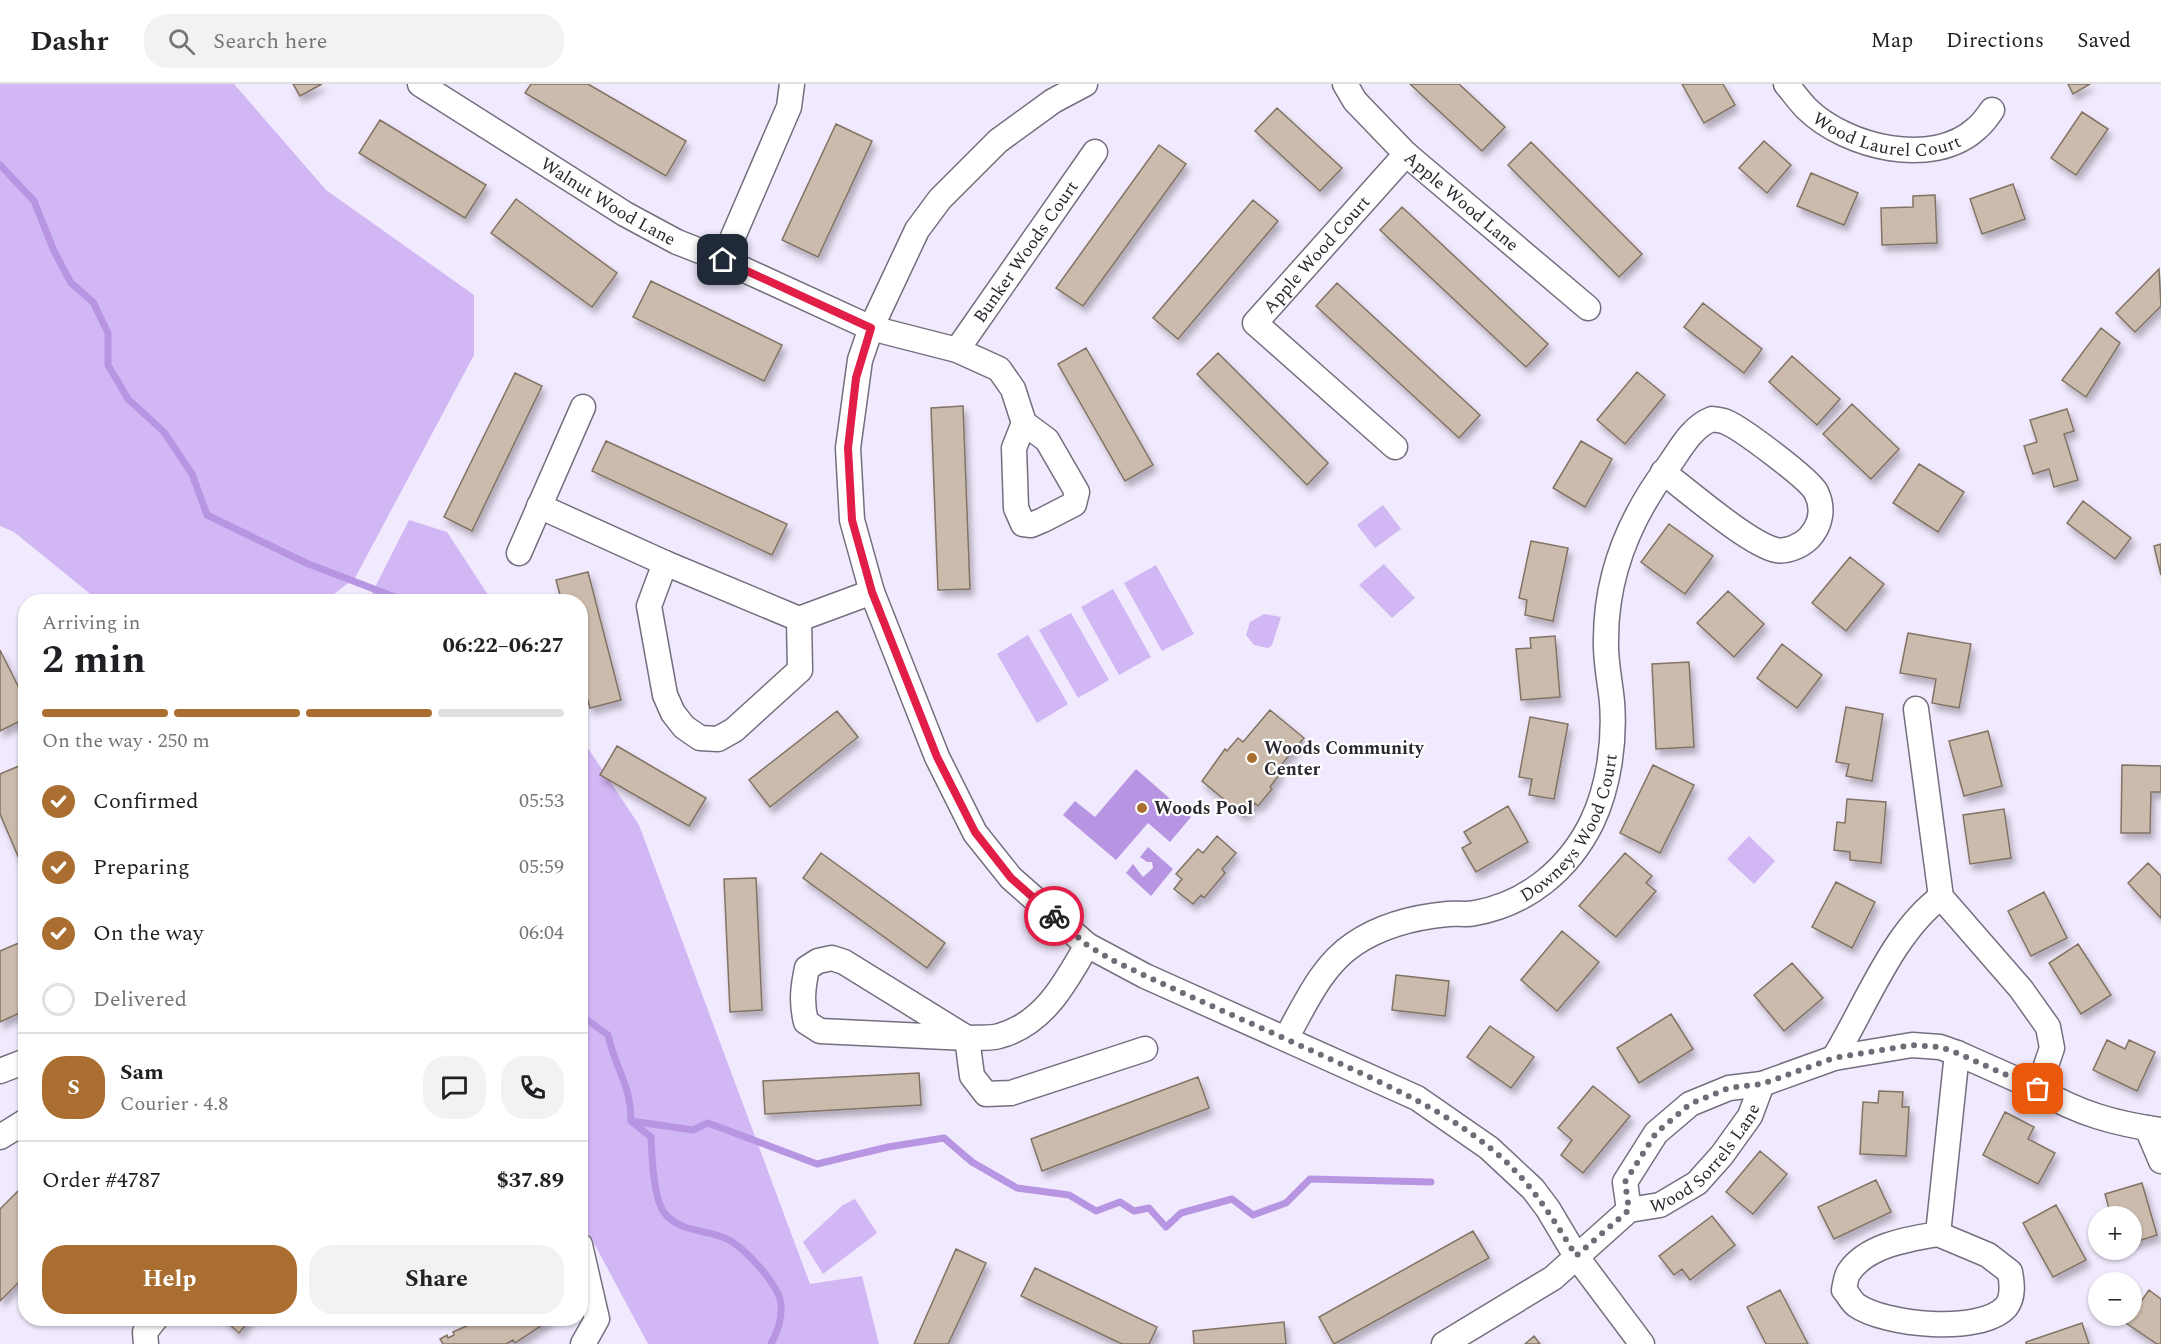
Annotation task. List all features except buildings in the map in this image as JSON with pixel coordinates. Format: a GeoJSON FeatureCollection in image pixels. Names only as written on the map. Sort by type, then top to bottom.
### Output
{"type":"FeatureCollection","features":[{"type":"Feature","properties":{"kind":"street","name":"Walnut Wood Lane"},"geometry":{"type":"LineString","coordinates":[[420,84],[625,214],[677,243],[723,260],[871,328],[957,350],[999,369],[1013,390],[1024,423]]}},
{"type":"Feature","properties":{"kind":"street"},"geometry":{"type":"LineString","coordinates":[[723,260],[789,107],[792,84]]}},
{"type":"Feature","properties":{"kind":"street"},"geometry":{"type":"LineString","coordinates":[[1085,84],[1053,101],[998,141],[940,199],[918,230],[871,328],[860,360],[848,448],[852,520],[872,592],[937,757],[975,832],[1011,878],[1087,945],[1145,976],[1417,1098],[1469,1131],[1504,1160],[1533,1189],[1548,1209],[1576,1256],[1642,1344]]}},
{"type":"Feature","properties":{"kind":"street","name":"Apple Wood Lane"},"geometry":{"type":"LineString","coordinates":[[1345,84],[1355,101],[1406,154],[1588,308]]}},
{"type":"Feature","properties":{"kind":"street","name":"Wood Laurel Court"},"geometry":{"type":"LineString","coordinates":[[1786,84],[1807,110],[1829,125],[1881,147],[1918,150],[1955,141],[1977,129],[1992,110]]}},
{"type":"Feature","properties":{"kind":"street","name":"Bunker Woods Court"},"geometry":{"type":"LineString","coordinates":[[957,350],[1095,152]]}},
{"type":"Feature","properties":{"kind":"street","name":"Apple Wood Court"},"geometry":{"type":"LineString","coordinates":[[1395,447],[1255,323],[1406,154]]}},
{"type":"Feature","properties":{"kind":"street"},"geometry":{"type":"LineString","coordinates":[[519,553],[583,406]]}},
{"type":"Feature","properties":{"kind":"street","name":"Downeys Wood Court"},"geometry":{"type":"LineString","coordinates":[[1286,1038],[1322,976],[1353,945],[1401,922],[1450,914],[1472,914],[1518,899],[1557,872],[1581,842],[1598,807],[1612,739],[1612,704],[1605,642],[1610,587],[1631,525],[1664,472],[1692,432],[1712,419],[1725,421],[1741,430],[1810,484],[1819,500],[1821,516],[1813,533],[1804,543],[1778,551],[1758,543],[1664,472]]}},
{"type":"Feature","properties":{"kind":"street"},"geometry":{"type":"LineString","coordinates":[[539,506],[665,563],[799,619],[872,592]]}},
{"type":"Feature","properties":{"kind":"street"},"geometry":{"type":"LineString","coordinates":[[665,563],[650,606],[665,695],[673,713],[684,727],[700,738],[718,739],[734,730],[800,670],[799,619]]}},
{"type":"Feature","properties":{"kind":"street"},"geometry":{"type":"LineString","coordinates":[[1916,709],[1941,897],[2021,989],[2048,1027],[2052,1048],[2038,1089]]}},
{"type":"Feature","properties":{"kind":"street"},"geometry":{"type":"LineString","coordinates":[[1834,1058],[1903,934],[1927,907],[1941,897]]}},
{"type":"Feature","properties":{"kind":"street"},"geometry":{"type":"LineString","coordinates":[[967,1038],[844,963],[832,958],[818,961],[807,968],[801,1004],[806,1022],[819,1031],[967,1038],[999,1036],[1034,1019],[1054,1000],[1087,945]]}},
{"type":"Feature","properties":{"kind":"street"},"geometry":{"type":"LineString","coordinates":[[967,1038],[972,1076],[986,1094],[998,1095],[1011,1093],[1145,1049]]}},
{"type":"Feature","properties":{"kind":"street","name":"Wood Sorrels Lane"},"geometry":{"type":"LineString","coordinates":[[1629,1210],[1625,1182],[1656,1133],[1690,1104],[1729,1088],[1762,1084],[1834,1058],[1912,1045],[1940,1047],[1957,1053],[2038,1089],[2068,1107],[2108,1121],[2154,1129],[2161,1161]]}},
{"type":"Feature","properties":{"kind":"street"},"geometry":{"type":"LineString","coordinates":[[1938,1234],[1957,1053]]}},
{"type":"Feature","properties":{"kind":"street"},"geometry":{"type":"LineString","coordinates":[[0,1071],[18,1064]]}},
{"type":"Feature","properties":{"kind":"street","name":"Wood Sorrels Lane"},"geometry":{"type":"LineString","coordinates":[[1444,1344],[1553,1278],[1629,1210],[1660,1205],[1697,1183],[1722,1155],[1750,1116],[1762,1084]]}},
{"type":"Feature","properties":{"kind":"street"},"geometry":{"type":"LineString","coordinates":[[0,1137],[18,1126]]}},
{"type":"Feature","properties":{"kind":"street"},"geometry":{"type":"LineString","coordinates":[[1938,1234],[1988,1255],[2010,1272],[2013,1290],[2006,1306],[1984,1320],[1940,1324],[1888,1318],[1855,1304],[1844,1290],[1848,1272],[1868,1255],[1902,1240],[1938,1234]]}},
{"type":"Feature","properties":{"kind":"street"},"geometry":{"type":"LineString","coordinates":[[583,1344],[597,1319],[588,1280]]}},
{"type":"Feature","properties":{"kind":"street"},"geometry":{"type":"LineString","coordinates":[[146,1344],[145,1332],[150,1326]]}},
{"type":"Feature","properties":{"kind":"shaded area"},"geometry":{"type":"Polygon","coordinates":[[[0,84],[234,84],[326,190],[474,295],[474,355],[355,578],[334,594],[90,594],[14,532],[0,526],[0,84]]]}},
{"type":"Feature","properties":{"kind":"shaded area"},"geometry":{"type":"Polygon","coordinates":[[[1383,505],[1401,529],[1375,548],[1357,525],[1383,505]]]}},
{"type":"Feature","properties":{"kind":"shaded area"},"geometry":{"type":"Polygon","coordinates":[[[409,520],[447,532],[487,594],[372,594],[409,520]]]}},
{"type":"Feature","properties":{"kind":"shaded area"},"geometry":{"type":"Polygon","coordinates":[[[1384,564],[1415,598],[1392,618],[1359,585],[1384,564]]]}},
{"type":"Feature","properties":{"kind":"shaded area"},"geometry":{"type":"Polygon","coordinates":[[[1156,565],[1194,634],[1162,651],[1124,583],[1156,565]]]}},
{"type":"Feature","properties":{"kind":"shaded area"},"geometry":{"type":"Polygon","coordinates":[[[1113,589],[1151,657],[1119,675],[1081,607],[1113,589]]]}},
{"type":"Feature","properties":{"kind":"shaded area"},"geometry":{"type":"Polygon","coordinates":[[[1071,613],[1109,680],[1078,698],[1039,630],[1071,613]]]}},
{"type":"Feature","properties":{"kind":"shaded area"},"geometry":{"type":"Polygon","coordinates":[[[1264,614],[1281,617],[1272,645],[1268,648],[1254,645],[1246,635],[1250,622],[1264,614]]]}},
{"type":"Feature","properties":{"kind":"shaded area"},"geometry":{"type":"Polygon","coordinates":[[[1028,635],[1068,704],[1037,723],[997,654],[1028,635]]]}},
{"type":"Feature","properties":{"kind":"shaded area"},"geometry":{"type":"Polygon","coordinates":[[[588,748],[639,825],[810,1284],[862,1276],[879,1344],[648,1344],[588,1232],[588,748]]]}},
{"type":"Feature","properties":{"kind":"shaded area","name":"Woods Pool"},"geometry":{"type":"Polygon","coordinates":[[[1136,769],[1191,817],[1170,842],[1148,823],[1116,860],[1063,815],[1075,801],[1095,817],[1136,769]]]}},
{"type":"Feature","properties":{"kind":"shaded area"},"geometry":{"type":"Polygon","coordinates":[[[1749,836],[1775,861],[1754,884],[1727,859],[1749,836]]]}},
{"type":"Feature","properties":{"kind":"shaded area"},"geometry":{"type":"Polygon","coordinates":[[[1148,847],[1173,869],[1151,896],[1126,873],[1133,864],[1143,877],[1153,868],[1152,862],[1147,862],[1140,857],[1148,847]]]}},
{"type":"Feature","properties":{"kind":"shaded area"},"geometry":{"type":"Polygon","coordinates":[[[855,1199],[877,1233],[823,1274],[803,1242],[843,1205],[855,1199]]]}},
{"type":"Feature","properties":{"kind":"waterway"},"geometry":{"type":"LineString","coordinates":[[0,165],[34,201],[54,251],[71,283],[93,302],[108,333],[108,365],[128,399],[164,432],[192,474],[207,515],[306,563],[387,594]]}},
{"type":"Feature","properties":{"kind":"waterway"},"geometry":{"type":"LineString","coordinates":[[588,1021],[608,1035],[629,1098],[631,1121],[651,1137],[654,1179],[662,1210],[674,1222],[682,1226],[731,1241],[753,1260],[775,1288],[781,1309],[779,1325],[771,1344]]}},
{"type":"Feature","properties":{"kind":"waterway"},"geometry":{"type":"LineString","coordinates":[[631,1121],[693,1130],[708,1123],[817,1164],[888,1147],[944,1138],[972,1162],[1017,1188],[1069,1195],[1096,1211],[1120,1202],[1134,1211],[1149,1208],[1166,1227],[1181,1213],[1232,1199],[1253,1215],[1286,1203],[1310,1179],[1431,1182]]}},
{"type":"Feature","properties":{"kind":"way so far"},"geometry":{"type":"LineString","coordinates":[[1054,916],[1087,945],[1114,961],[1417,1098],[1469,1131],[1504,1160],[1533,1189],[1548,1209],[1576,1256],[1629,1210],[1625,1182],[1656,1133],[1690,1104],[1729,1088],[1762,1084],[1834,1058],[1912,1045],[1940,1047],[2038,1089]]}},
{"type":"Feature","properties":{"kind":"place","name":"Woods Community Center"},"geometry":{"type":"Point","coordinates":[1252,758]}},
{"type":"Feature","properties":{"kind":"place","name":"Woods Pool"},"geometry":{"type":"Point","coordinates":[1142,808]}},
{"type":"Feature","properties":{"kind":"route"},"geometry":{"type":"LineString","coordinates":[[723,260],[871,328],[856,378],[848,448],[852,520],[872,592],[937,757],[975,832],[1011,878],[1054,916]]}}]}
